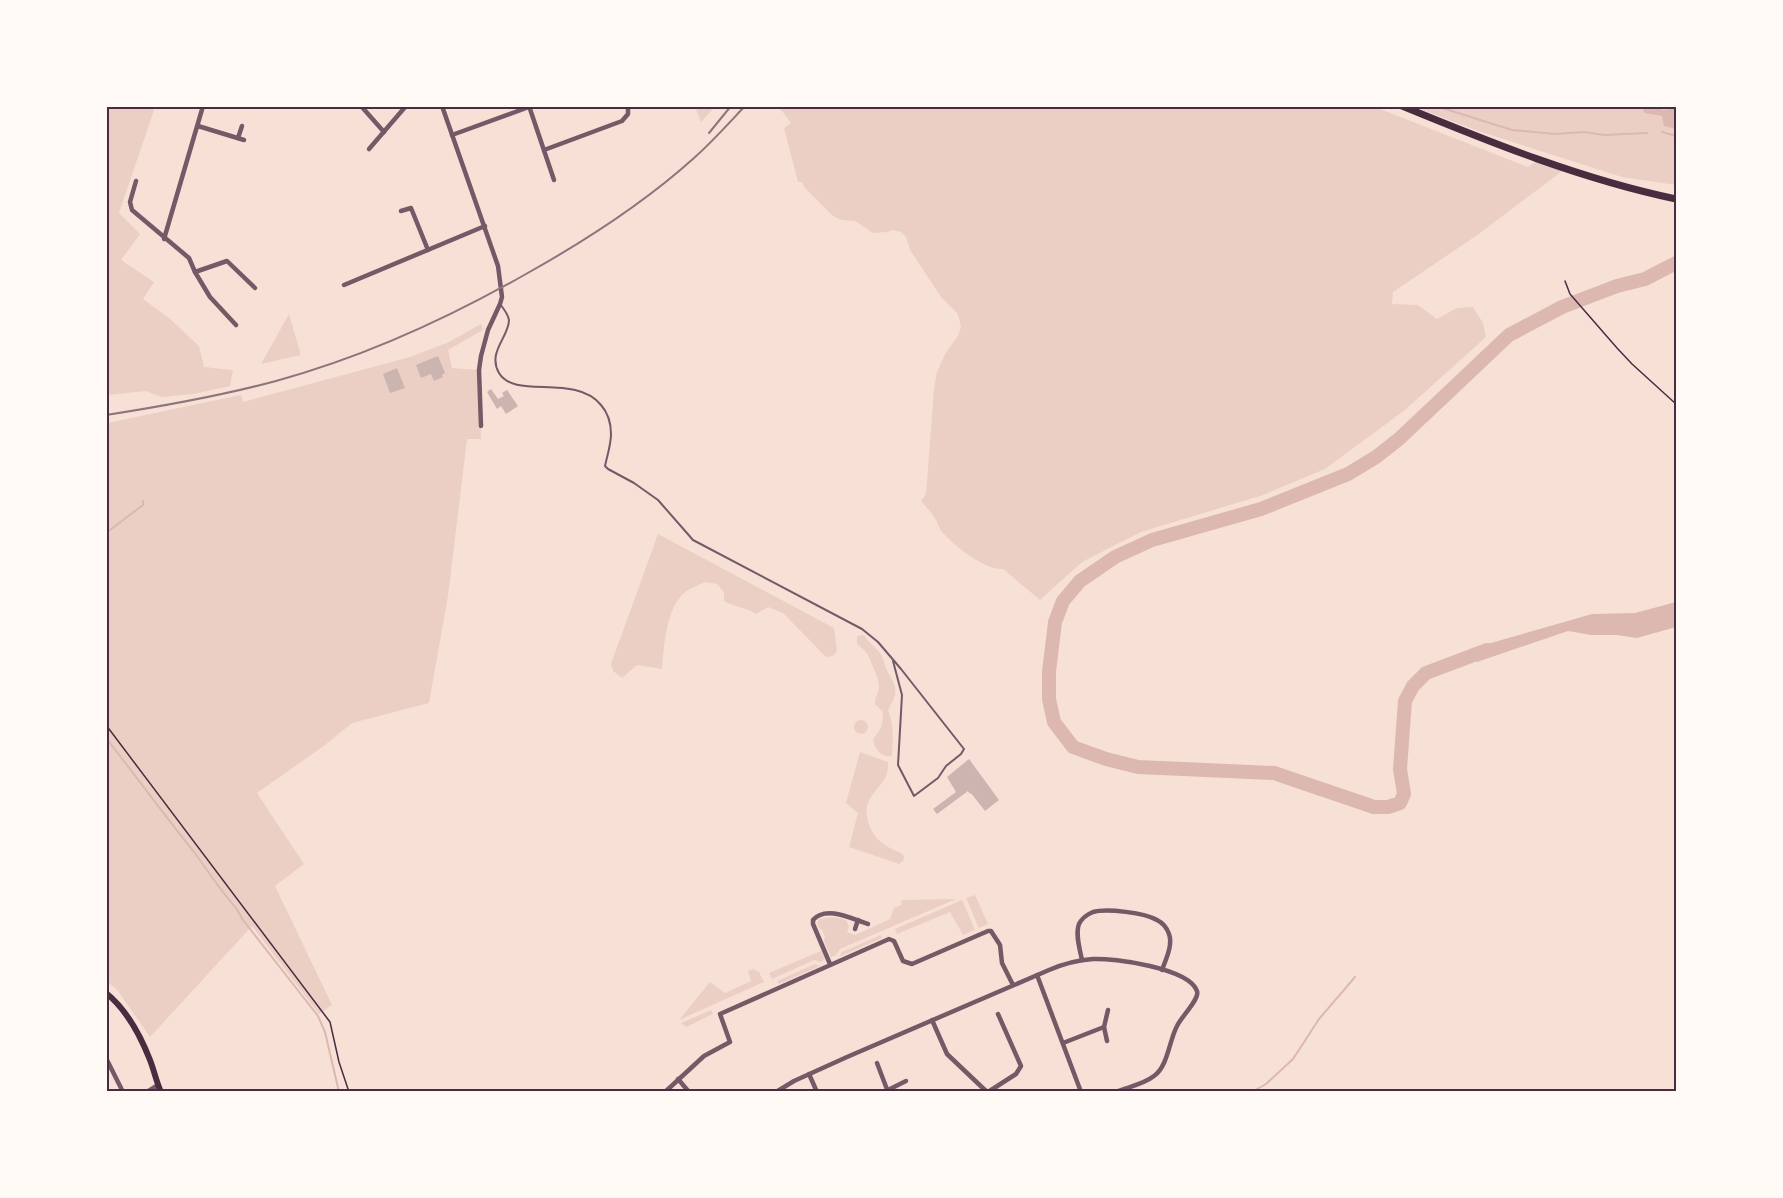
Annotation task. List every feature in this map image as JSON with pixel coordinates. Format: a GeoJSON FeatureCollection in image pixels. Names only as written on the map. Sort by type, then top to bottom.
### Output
{"type":"FeatureCollection","features":[{"type":"Feature","properties":{"kind":"main road"},"geometry":{"type":"LineString","coordinates":[[1402,106],[1556,166],[1642,192],[1677,199]]}},
{"type":"Feature","properties":{"kind":"main road"},"geometry":{"type":"LineString","coordinates":[[106,993],[136,1032],[150,1060],[160,1088]]}},
{"type":"Feature","properties":{"kind":"street"},"geometry":{"type":"LineString","coordinates":[[164,238],[203,106]]}},
{"type":"Feature","properties":{"kind":"street"},"geometry":{"type":"LineString","coordinates":[[361,106],[384,132]]}},
{"type":"Feature","properties":{"kind":"street"},"geometry":{"type":"LineString","coordinates":[[369,149],[406,106]]}},
{"type":"Feature","properties":{"kind":"street"},"geometry":{"type":"LineString","coordinates":[[442,106],[485,226],[498,266],[502,290],[500,304],[488,330],[481,356],[479,370],[481,426]]}},
{"type":"Feature","properties":{"kind":"street"},"geometry":{"type":"LineString","coordinates":[[544,150],[622,121],[628,114],[628,106]]}},
{"type":"Feature","properties":{"kind":"street"},"geometry":{"type":"LineString","coordinates":[[452,135],[529,107],[554,180]]}},
{"type":"Feature","properties":{"kind":"street"},"geometry":{"type":"LineString","coordinates":[[198,126],[244,140]]}},
{"type":"Feature","properties":{"kind":"street"},"geometry":{"type":"LineString","coordinates":[[238,138],[242,126]]}},
{"type":"Feature","properties":{"kind":"street"},"geometry":{"type":"LineString","coordinates":[[136,181],[130,202],[132,210],[189,258],[210,297],[236,325]]}},
{"type":"Feature","properties":{"kind":"street"},"geometry":{"type":"LineString","coordinates":[[401,212],[411,208],[428,250]]}},
{"type":"Feature","properties":{"kind":"street"},"geometry":{"type":"LineString","coordinates":[[344,285],[485,226]]}},
{"type":"Feature","properties":{"kind":"street"},"geometry":{"type":"LineString","coordinates":[[195,272],[227,261],[255,288]]}},
{"type":"Feature","properties":{"kind":"street"},"geometry":{"type":"LineString","coordinates":[[1082,960],[1078,928],[1083,918],[1096,911],[1122,912],[1157,920],[1168,930],[1170,945],[1162,970]]}},
{"type":"Feature","properties":{"kind":"street"},"geometry":{"type":"LineString","coordinates":[[830,964],[813,920],[820,914],[826,913],[837,914],[868,924]]}},
{"type":"Feature","properties":{"kind":"street"},"geometry":{"type":"LineString","coordinates":[[855,929],[858,920]]}},
{"type":"Feature","properties":{"kind":"street"},"geometry":{"type":"LineString","coordinates":[[665,1092],[704,1056],[730,1042],[720,1014],[889,939],[894,941],[903,961],[912,964],[988,931],[994,933],[1000,945],[1002,963],[1012,985]]}},
{"type":"Feature","properties":{"kind":"street"},"geometry":{"type":"LineString","coordinates":[[776,1092],[809,1074],[1064,964],[1082,960],[1111,959],[1162,970],[1182,977],[1197,991],[1196,999],[1177,1024],[1161,1069],[1154,1076],[1116,1092]]}},
{"type":"Feature","properties":{"kind":"street"},"geometry":{"type":"LineString","coordinates":[[1037,975],[1081,1092]]}},
{"type":"Feature","properties":{"kind":"street"},"geometry":{"type":"LineString","coordinates":[[1107,1041],[1104,1027],[1108,1010]]}},
{"type":"Feature","properties":{"kind":"street"},"geometry":{"type":"LineString","coordinates":[[932,1020],[947,1054],[988,1092],[1016,1074],[1022,1066],[998,1014]]}},
{"type":"Feature","properties":{"kind":"street"},"geometry":{"type":"LineString","coordinates":[[1063,1043],[1104,1027]]}},
{"type":"Feature","properties":{"kind":"street"},"geometry":{"type":"LineString","coordinates":[[106,1058],[109,1069],[123,1092]]}},
{"type":"Feature","properties":{"kind":"street"},"geometry":{"type":"LineString","coordinates":[[877,1063],[888,1091],[906,1081]]}},
{"type":"Feature","properties":{"kind":"street"},"geometry":{"type":"LineString","coordinates":[[809,1074],[817,1092]]}},
{"type":"Feature","properties":{"kind":"street"},"geometry":{"type":"LineString","coordinates":[[678,1079],[689,1092]]}},
{"type":"Feature","properties":{"kind":"street"},"geometry":{"type":"LineString","coordinates":[[147,1092],[160,1088]]}},
{"type":"Feature","properties":{"kind":"lane"},"geometry":{"type":"LineString","coordinates":[[500,304],[507,312],[509,319],[496,365],[504,379],[525,386],[575,389],[589,394],[605,410],[609,421],[611,436],[605,466],[608,469],[634,483],[657,500],[693,540],[862,629],[878,642],[893,660],[964,749],[946,766],[938,778],[914,796],[898,765],[902,695],[893,660]]}},
{"type":"Feature","properties":{"kind":"path"},"geometry":{"type":"LineString","coordinates":[[1565,281],[1570,294],[1617,348],[1677,404]]}},
{"type":"Feature","properties":{"kind":"path"},"geometry":{"type":"LineString","coordinates":[[106,725],[330,1022],[349,1092]]}},
{"type":"Feature","properties":{"kind":"shaded area"},"geometry":{"type":"Polygon","coordinates":[[[695,106],[715,107],[701,122],[695,106]]]}},
{"type":"Feature","properties":{"kind":"shaded area"},"geometry":{"type":"Polygon","coordinates":[[[106,107],[155,107],[119,213],[140,234],[121,260],[154,282],[143,299],[169,318],[199,346],[204,367],[233,370],[230,386],[194,394],[161,397],[146,391],[107,395],[106,107]]]}},
{"type":"Feature","properties":{"kind":"shaded area"},"geometry":{"type":"Polygon","coordinates":[[[779,107],[1375,107],[1528,167],[1538,160],[1565,169],[1476,236],[1393,292],[1392,304],[1418,305],[1437,319],[1457,308],[1473,307],[1483,323],[1486,337],[1405,410],[1325,469],[1263,495],[1141,532],[1082,562],[1040,600],[1003,569],[996,569],[979,562],[954,544],[921,501],[926,494],[937,372],[945,354],[958,336],[961,327],[958,314],[941,297],[901,232],[893,230],[873,233],[855,221],[841,220],[833,216],[804,187],[802,182],[798,182],[784,128],[791,123],[779,107]]]}},
{"type":"Feature","properties":{"kind":"shaded area"},"geometry":{"type":"Polygon","coordinates":[[[1415,107],[1676,107],[1676,185],[1622,177],[1478,131],[1415,107]]]}},
{"type":"Feature","properties":{"kind":"shaded area"},"geometry":{"type":"Polygon","coordinates":[[[1643,107],[1656,107],[1663,110],[1676,108],[1676,129],[1664,126],[1662,116],[1645,113],[1643,107]]]}},
{"type":"Feature","properties":{"kind":"shaded area"},"geometry":{"type":"Polygon","coordinates":[[[289,314],[301,355],[261,364],[289,314]]]}},
{"type":"Feature","properties":{"kind":"shaded area"},"geometry":{"type":"Polygon","coordinates":[[[481,324],[483,330],[448,350],[452,368],[479,370],[481,439],[467,439],[448,596],[429,703],[352,723],[257,793],[304,864],[275,886],[332,1005],[319,1014],[252,926],[150,1037],[118,991],[107,981],[107,423],[241,395],[243,402],[410,357],[449,342],[481,324]]]}},
{"type":"Feature","properties":{"kind":"shaded area"},"geometry":{"type":"Polygon","coordinates":[[[658,534],[834,628],[837,651],[833,656],[826,657],[783,613],[768,607],[756,614],[732,605],[724,601],[724,592],[717,584],[705,582],[681,596],[672,611],[662,669],[637,665],[622,678],[613,671],[611,664],[658,534]]]}},
{"type":"Feature","properties":{"kind":"shaded area"},"geometry":{"type":"Polygon","coordinates":[[[1676,602],[1676,627],[1637,638],[1568,631],[1477,662],[1470,649],[1592,614],[1635,613],[1676,602]]]}},
{"type":"Feature","properties":{"kind":"shaded area"},"geometry":{"type":"Polygon","coordinates":[[[864,635],[881,655],[895,686],[894,698],[888,710],[893,738],[892,756],[882,754],[873,739],[881,727],[883,712],[875,704],[879,686],[875,670],[868,655],[857,644],[857,636],[864,635]]]}},
{"type":"Feature","properties":{"kind":"shaded area"},"geometry":{"type":"Polygon","coordinates":[[[861,720],[866,722],[868,727],[866,732],[861,734],[856,732],[854,727],[856,722],[861,720]]]}},
{"type":"Feature","properties":{"kind":"shaded area"},"geometry":{"type":"Polygon","coordinates":[[[860,752],[888,762],[885,778],[869,801],[867,817],[872,832],[879,840],[903,855],[903,861],[899,864],[849,847],[858,813],[846,803],[860,752]]]}},
{"type":"Feature","properties":{"kind":"shaded area"},"geometry":{"type":"Polygon","coordinates":[[[975,895],[988,924],[979,928],[966,898],[975,895]]]}},
{"type":"Feature","properties":{"kind":"shaded area"},"geometry":{"type":"Polygon","coordinates":[[[956,899],[840,949],[836,955],[831,957],[824,941],[825,937],[817,923],[819,919],[834,917],[846,920],[849,926],[847,932],[855,935],[890,919],[894,908],[901,905],[902,900],[956,899]]]}},
{"type":"Feature","properties":{"kind":"shaded area"},"geometry":{"type":"Polygon","coordinates":[[[962,900],[975,930],[963,935],[950,912],[897,934],[895,929],[962,900]]]}},
{"type":"Feature","properties":{"kind":"shaded area"},"geometry":{"type":"Polygon","coordinates":[[[881,935],[882,938],[839,957],[842,952],[881,935]]]}},
{"type":"Feature","properties":{"kind":"shaded area"},"geometry":{"type":"Polygon","coordinates":[[[821,951],[825,959],[820,962],[814,960],[772,979],[769,973],[821,951]]]}},
{"type":"Feature","properties":{"kind":"shaded area"},"geometry":{"type":"Polygon","coordinates":[[[815,964],[820,966],[779,984],[777,981],[815,964]]]}},
{"type":"Feature","properties":{"kind":"shaded area"},"geometry":{"type":"Polygon","coordinates":[[[753,969],[759,972],[764,982],[679,1020],[710,982],[725,993],[751,981],[748,971],[753,969]]]}},
{"type":"Feature","properties":{"kind":"shaded area"},"geometry":{"type":"Polygon","coordinates":[[[711,1010],[713,1014],[686,1027],[681,1023],[711,1010]]]}},
{"type":"Feature","properties":{"kind":"building"},"geometry":{"type":"Polygon","coordinates":[[[438,356],[445,373],[443,377],[434,381],[431,374],[421,378],[416,365],[438,356]]]}},
{"type":"Feature","properties":{"kind":"building"},"geometry":{"type":"Polygon","coordinates":[[[397,368],[405,388],[390,393],[383,374],[397,368]]]}},
{"type":"Feature","properties":{"kind":"building"},"geometry":{"type":"Polygon","coordinates":[[[491,389],[498,399],[504,396],[502,393],[507,390],[518,406],[506,414],[501,406],[497,409],[487,392],[491,389]]]}},
{"type":"Feature","properties":{"kind":"building"},"geometry":{"type":"Polygon","coordinates":[[[969,759],[999,800],[985,811],[968,791],[937,814],[933,809],[956,792],[947,777],[969,759]]]}},
{"type":"Feature","properties":{"kind":"waterway"},"geometry":{"type":"LineString","coordinates":[[1436,106],[1512,130],[1555,134],[1647,133]]}},
{"type":"Feature","properties":{"kind":"waterway"},"geometry":{"type":"LineString","coordinates":[[1662,132],[1676,136]]}},
{"type":"Feature","properties":{"kind":"waterway"},"geometry":{"type":"LineString","coordinates":[[1487,650],[1426,673],[1413,686],[1405,701],[1400,769],[1404,794],[1400,803],[1388,807],[1374,807],[1274,773],[1138,767],[1106,759],[1073,747],[1054,722],[1049,699],[1049,672],[1055,622],[1063,601],[1080,581],[1115,557],[1152,540],[1261,509],[1348,474],[1376,457],[1399,439],[1509,335],[1562,307],[1617,286],[1645,279],[1676,263]]}},
{"type":"Feature","properties":{"kind":"waterway"},"geometry":{"type":"LineString","coordinates":[[106,533],[143,505],[143,501]]}},
{"type":"Feature","properties":{"kind":"waterway"},"geometry":{"type":"LineString","coordinates":[[106,738],[318,1016],[325,1032],[339,1092]]}},
{"type":"Feature","properties":{"kind":"waterway"},"geometry":{"type":"LineString","coordinates":[[1252,1092],[1266,1084],[1293,1059],[1319,1019],[1355,977]]}},
{"type":"Feature","properties":{"kind":"railway"},"geometry":{"type":"LineString","coordinates":[[709,133],[731,106]]}},
{"type":"Feature","properties":{"kind":"railway"},"geometry":{"type":"LineString","coordinates":[[106,415],[192,400],[276,381],[373,348],[435,321],[526,274],[613,221],[675,175],[745,106]]}}]}
